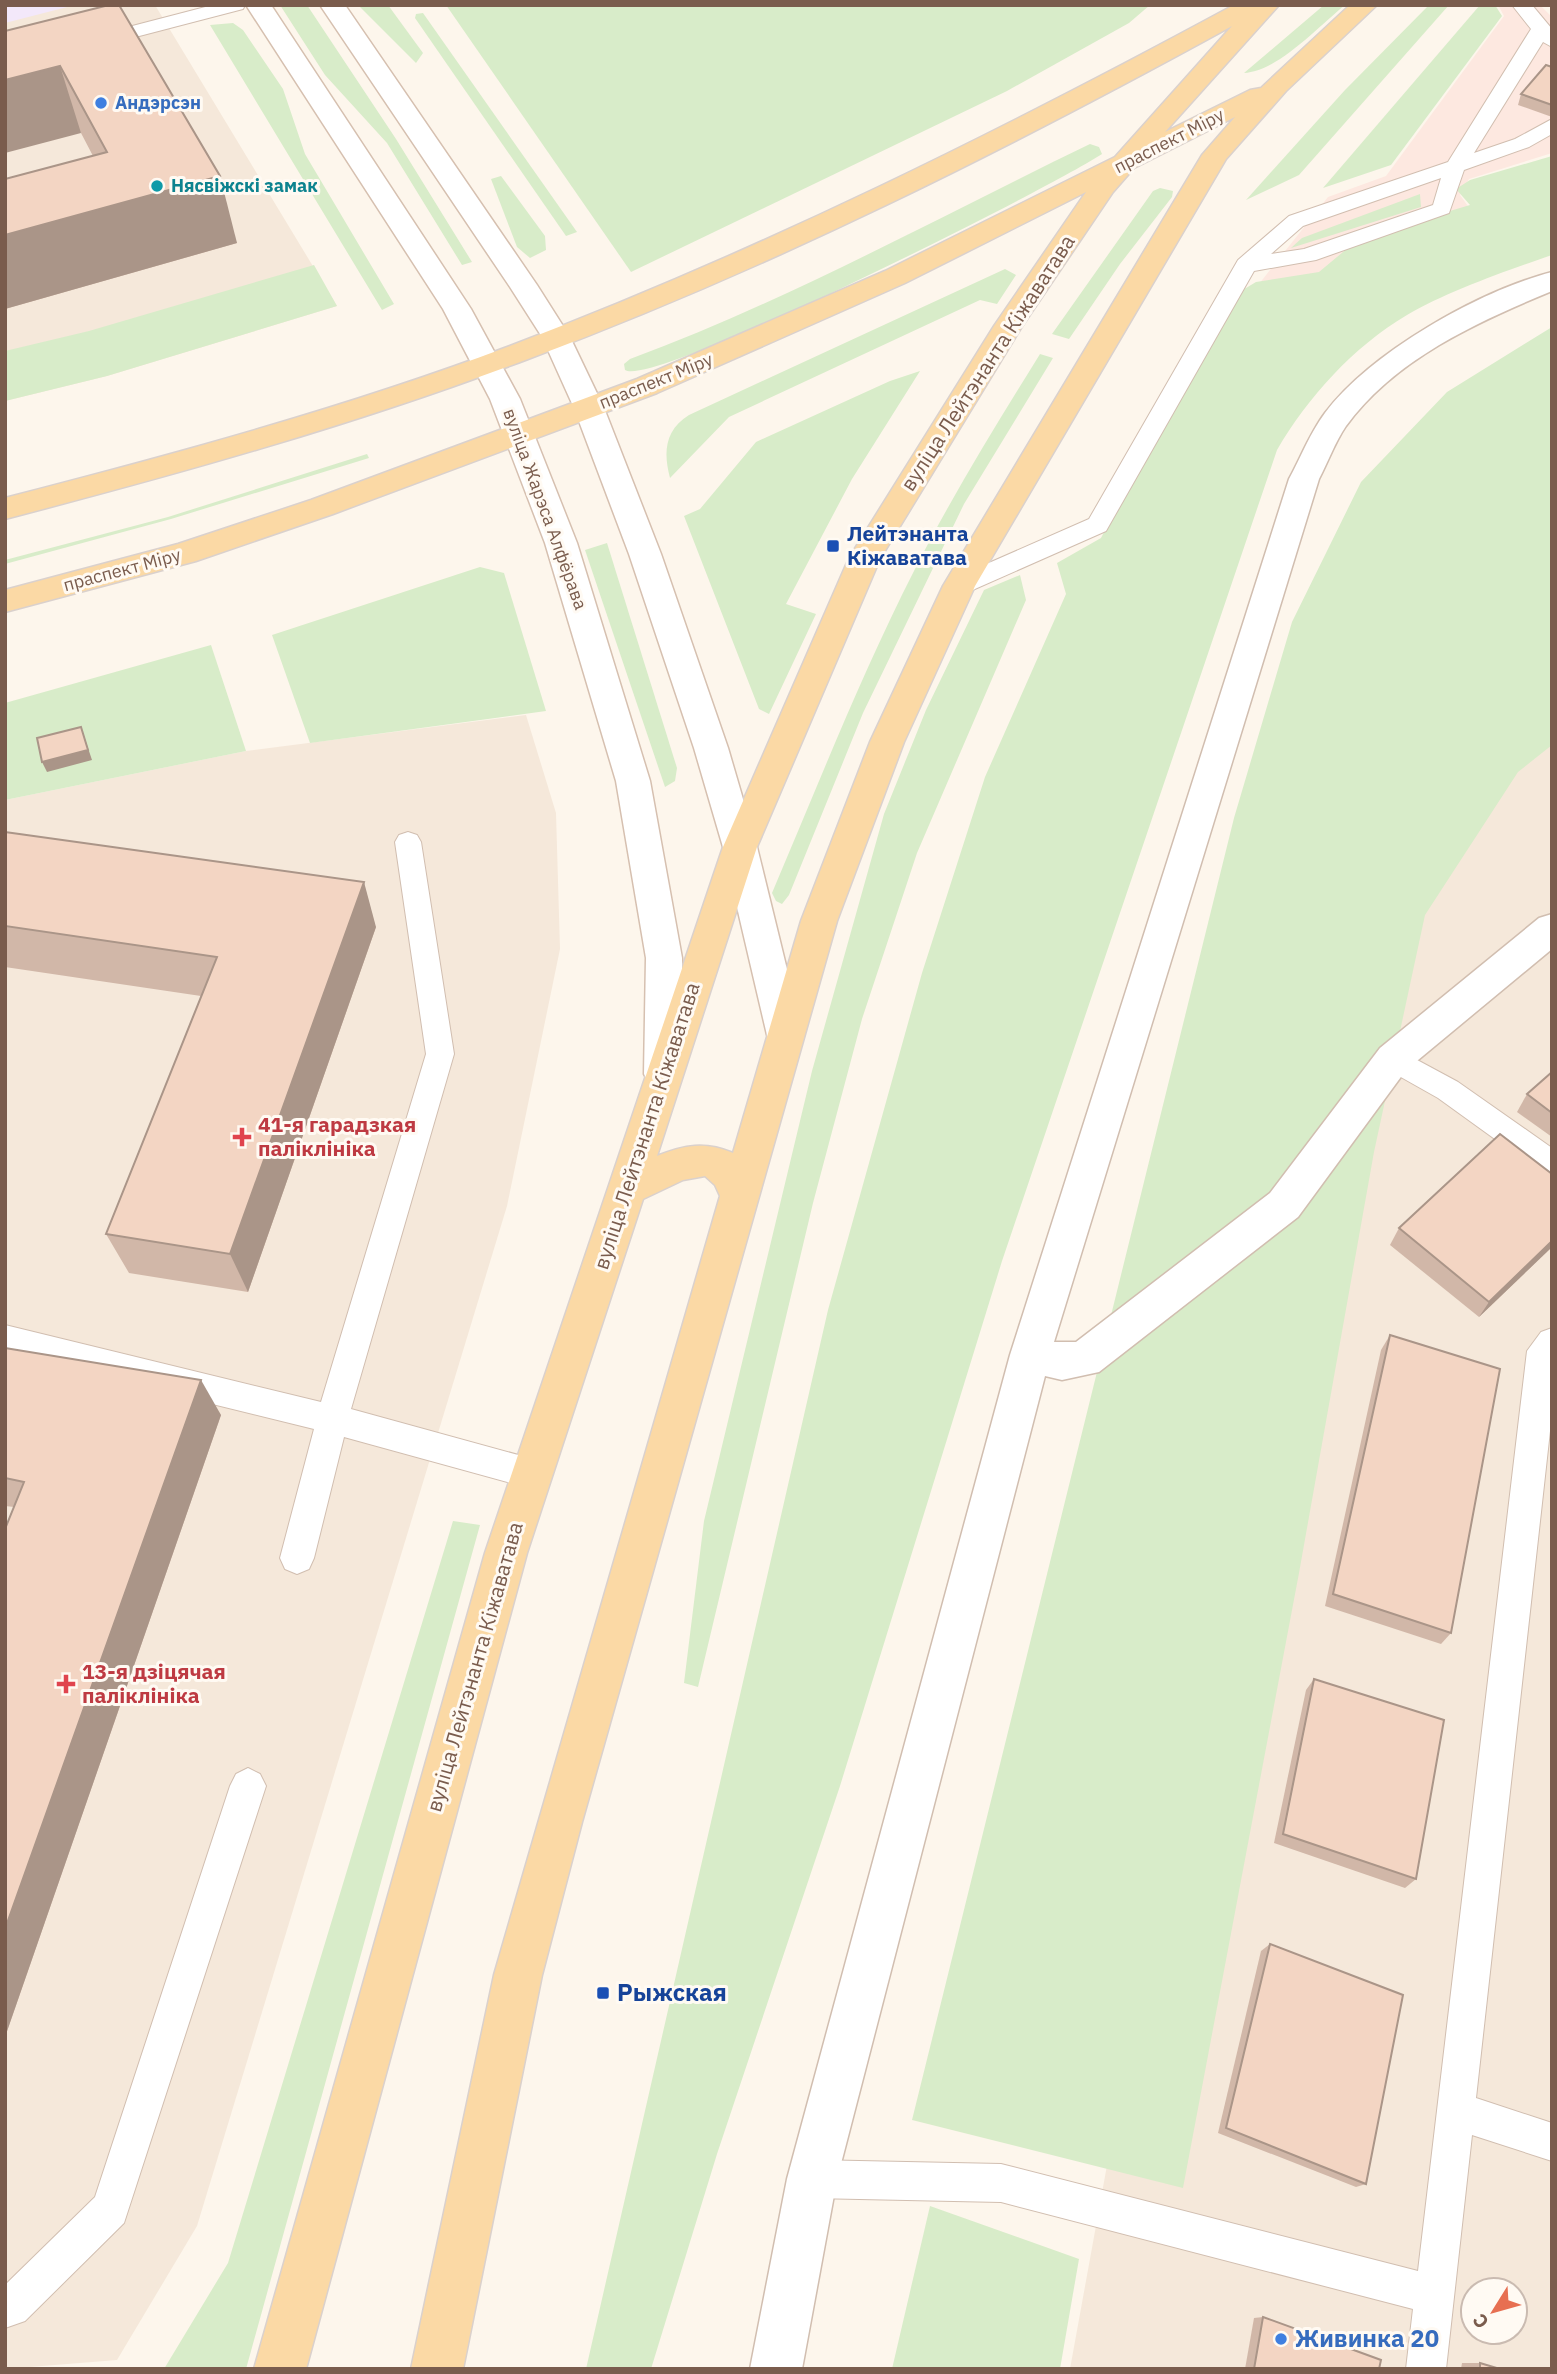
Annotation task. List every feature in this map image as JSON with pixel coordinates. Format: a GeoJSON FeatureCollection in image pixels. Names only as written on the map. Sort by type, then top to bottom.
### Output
{"type":"FeatureCollection","features":[{"type":"Feature","properties":{"kind":"main road","name":"вуліца Жарэса Алфёрава"},"geometry":{"type":"LineString","coordinates":[[258,5],[457,309],[487,362],[561,542],[633,781],[664,958],[663,1074]]}},
{"type":"Feature","properties":{"kind":"main road"},"geometry":{"type":"LineString","coordinates":[[332,5],[422,134],[556,337],[589,408],[665,611],[740,847],[785,1035]]}},
{"type":"Feature","properties":{"kind":"main road"},"geometry":{"type":"LineString","coordinates":[[5,509],[164,467],[408,391],[556,337],[827,223],[1030,126],[1252,5]]}},
{"type":"Feature","properties":{"kind":"main road","name":"вуліца Лейтэнанта Кіжаватава"},"geometry":{"type":"LineString","coordinates":[[281,2369],[506,1553],[740,847],[865,558],[1008,326],[1119,167],[1213,60],[1267,5]]}},
{"type":"Feature","properties":{"kind":"main road"},"geometry":{"type":"LineString","coordinates":[[437,2369],[518,1975],[738,1193],[818,921],[887,742],[959,586],[1215,155],[1277,86],[1365,5]]}},
{"type":"Feature","properties":{"kind":"main road","name":"праспект Міру"},"geometry":{"type":"LineString","coordinates":[[5,601],[186,554],[322,508],[589,408],[798,321],[1119,167],[1277,86]]}},
{"type":"Feature","properties":{"kind":"main road"},"geometry":{"type":"LineString","coordinates":[[776,2369],[812,2179],[1030,1355],[1304,480],[1338,415],[1387,368],[1434,335],[1552,281]]}},
{"type":"Feature","properties":{"kind":"main road"},"geometry":{"type":"LineString","coordinates":[[1030,1355],[1062,1362],[1085,1359],[1284,1205],[1393,1059],[1552,928]]}},
{"type":"Feature","properties":{"kind":"main road"},"geometry":{"type":"LineString","coordinates":[[626,1189],[687,1160],[707,1158],[725,1167],[734,1179],[738,1193]]}},
{"type":"Feature","properties":{"kind":"lane"},"geometry":{"type":"LineString","coordinates":[[80,45],[236,5]]}},
{"type":"Feature","properties":{"kind":"lane"},"geometry":{"type":"LineString","coordinates":[[1246,265],[1308,255],[1441,209],[1454,168],[1546,35],[1521,5]]}},
{"type":"Feature","properties":{"kind":"lane"},"geometry":{"type":"LineString","coordinates":[[130,32],[143,56]]}},
{"type":"Feature","properties":{"kind":"lane"},"geometry":{"type":"LineString","coordinates":[[1522,143],[1544,118]]}},
{"type":"Feature","properties":{"kind":"lane"},"geometry":{"type":"LineString","coordinates":[[959,586],[1098,525],[1246,265],[1296,220],[1522,143],[1552,137]]}},
{"type":"Feature","properties":{"kind":"lane"},"geometry":{"type":"LineString","coordinates":[[297,1558],[332,1419],[440,1054],[408,842]]}},
{"type":"Feature","properties":{"kind":"lane"},"geometry":{"type":"LineString","coordinates":[[1393,1059],[1448,1090],[1552,1164]]}},
{"type":"Feature","properties":{"kind":"lane"},"geometry":{"type":"LineString","coordinates":[[5,1339],[332,1419],[533,1474]]}},
{"type":"Feature","properties":{"kind":"lane"},"geometry":{"type":"LineString","coordinates":[[1426,2369],[1543,1351],[1552,1342]]}},
{"type":"Feature","properties":{"kind":"lane"},"geometry":{"type":"LineString","coordinates":[[5,2308],[10,2307],[110,2209],[248,1786]]}},
{"type":"Feature","properties":{"kind":"lane"},"geometry":{"type":"LineString","coordinates":[[1456,2111],[1552,2142]]}},
{"type":"Feature","properties":{"kind":"lane"},"geometry":{"type":"LineString","coordinates":[[812,2179],[1001,2183],[1434,2295]]}},
{"type":"Feature","properties":{"kind":"shaded area"},"geometry":{"type":"Polygon","coordinates":[[[5,5],[155,5],[337,306],[107,376],[5,401],[5,5]]]}},
{"type":"Feature","properties":{"kind":"shaded area"},"geometry":{"type":"Polygon","coordinates":[[[5,5],[75,5],[5,23],[5,5]]]}},
{"type":"Feature","properties":{"kind":"shaded area"},"geometry":{"type":"Polygon","coordinates":[[[1498,5],[1540,5],[1552,17],[1552,153],[1469,179],[1460,195],[1470,209],[1337,274],[1255,289],[1328,197],[1386,176],[1504,16],[1498,5]]]}},
{"type":"Feature","properties":{"kind":"shaded area"},"geometry":{"type":"Polygon","coordinates":[[[1552,683],[1552,2369],[1070,2369],[1228,1499],[1360,897],[1552,683]]]}},
{"type":"Feature","properties":{"kind":"shaded area"},"geometry":{"type":"Polygon","coordinates":[[[526,715],[556,813],[560,949],[507,1206],[197,2226],[117,2360],[5,2369],[5,800],[246,751],[526,715]]]}},
{"type":"Feature","properties":{"kind":"green space"},"geometry":{"type":"Polygon","coordinates":[[[280,5],[307,5],[396,139],[472,262],[462,265],[387,143],[325,75],[280,5]]]}},
{"type":"Feature","properties":{"kind":"green space"},"geometry":{"type":"Polygon","coordinates":[[[358,5],[388,5],[423,53],[416,63],[358,5]]]}},
{"type":"Feature","properties":{"kind":"green space"},"geometry":{"type":"Polygon","coordinates":[[[446,5],[1150,5],[1129,23],[1007,91],[631,272],[446,5]]]}},
{"type":"Feature","properties":{"kind":"green space"},"geometry":{"type":"Polygon","coordinates":[[[1324,5],[1345,5],[1284,57],[1257,71],[1244,73],[1324,5]]]}},
{"type":"Feature","properties":{"kind":"green space"},"geometry":{"type":"Polygon","coordinates":[[[1429,5],[1449,5],[1299,175],[1246,200],[1345,90],[1429,5]]]}},
{"type":"Feature","properties":{"kind":"green space"},"geometry":{"type":"Polygon","coordinates":[[[1480,5],[1495,5],[1502,16],[1391,165],[1323,188],[1480,5]]]}},
{"type":"Feature","properties":{"kind":"green space"},"geometry":{"type":"Polygon","coordinates":[[[423,13],[577,232],[566,236],[415,18],[416,14],[423,13]]]}},
{"type":"Feature","properties":{"kind":"green space"},"geometry":{"type":"Polygon","coordinates":[[[233,23],[243,30],[283,89],[305,154],[394,304],[382,310],[210,25],[233,23]]]}},
{"type":"Feature","properties":{"kind":"green space"},"geometry":{"type":"Polygon","coordinates":[[[1090,144],[1099,147],[1102,154],[1011,204],[856,281],[705,349],[652,367],[625,370],[624,364],[630,359],[805,285],[1090,144]]]}},
{"type":"Feature","properties":{"kind":"green space"},"geometry":{"type":"Polygon","coordinates":[[[1552,156],[1552,255],[1440,298],[1387,328],[1333,375],[1303,411],[1277,450],[1002,1261],[840,1786],[717,2154],[651,2369],[586,2369],[828,1310],[922,973],[985,777],[1066,594],[1057,563],[1101,538],[1173,397],[1236,294],[1256,282],[1319,272],[1349,247],[1403,225],[1470,205],[1456,189],[1470,180],[1552,156]]]}},
{"type":"Feature","properties":{"kind":"green space"},"geometry":{"type":"Polygon","coordinates":[[[501,176],[545,236],[546,250],[530,258],[517,247],[491,179],[501,176]]]}},
{"type":"Feature","properties":{"kind":"green space"},"geometry":{"type":"Polygon","coordinates":[[[1160,188],[1173,191],[1172,197],[1120,264],[1069,339],[1052,334],[1153,191],[1160,188]]]}},
{"type":"Feature","properties":{"kind":"green space"},"geometry":{"type":"Polygon","coordinates":[[[1420,194],[1421,207],[1291,248],[1302,238],[1420,194]]]}},
{"type":"Feature","properties":{"kind":"green space"},"geometry":{"type":"Polygon","coordinates":[[[314,265],[337,306],[107,376],[5,401],[5,351],[89,331],[314,265]]]}},
{"type":"Feature","properties":{"kind":"green space"},"geometry":{"type":"Polygon","coordinates":[[[1005,269],[1016,275],[997,304],[980,300],[729,417],[670,478],[668,442],[675,428],[689,415],[1005,269]]]}},
{"type":"Feature","properties":{"kind":"green space"},"geometry":{"type":"Polygon","coordinates":[[[1552,327],[1552,745],[1518,772],[1425,915],[1374,1152],[1299,1573],[1183,2188],[912,2120],[1234,818],[1292,622],[1361,482],[1447,392],[1552,327]]]}},
{"type":"Feature","properties":{"kind":"green space"},"geometry":{"type":"Polygon","coordinates":[[[1040,354],[1053,358],[964,504],[863,713],[789,895],[782,904],[776,901],[772,893],[876,650],[944,515],[1040,354]]]}},
{"type":"Feature","properties":{"kind":"green space"},"geometry":{"type":"Polygon","coordinates":[[[920,371],[852,479],[786,604],[816,614],[769,714],[759,709],[684,516],[700,509],[756,442],[890,381],[920,371]]]}},
{"type":"Feature","properties":{"kind":"green space"},"geometry":{"type":"Polygon","coordinates":[[[367,454],[369,458],[171,519],[5,564],[5,560],[168,517],[367,454]]]}},
{"type":"Feature","properties":{"kind":"green space"},"geometry":{"type":"Polygon","coordinates":[[[607,543],[677,768],[675,781],[665,787],[585,550],[607,543]]]}},
{"type":"Feature","properties":{"kind":"green space"},"geometry":{"type":"Polygon","coordinates":[[[480,567],[504,573],[546,711],[310,743],[272,635],[480,567]]]}},
{"type":"Feature","properties":{"kind":"green space"},"geometry":{"type":"Polygon","coordinates":[[[1020,575],[1026,600],[917,853],[862,1019],[813,1203],[698,1687],[684,1683],[704,1521],[812,1071],[884,814],[926,710],[984,590],[1020,575]]]}},
{"type":"Feature","properties":{"kind":"green space"},"geometry":{"type":"Polygon","coordinates":[[[211,645],[246,751],[5,800],[5,703],[211,645]]]}},
{"type":"Feature","properties":{"kind":"green space"},"geometry":{"type":"Polygon","coordinates":[[[453,1521],[480,1525],[246,2369],[164,2369],[228,2263],[453,1521]]]}},
{"type":"Feature","properties":{"kind":"green space"},"geometry":{"type":"Polygon","coordinates":[[[930,2206],[1079,2259],[1060,2369],[892,2369],[930,2206]]]}},
{"type":"Feature","properties":{"kind":"building"},"geometry":{"type":"Polygon","coordinates":[[[109,5],[119,5],[220,176],[5,235],[5,179],[107,152],[60,66],[5,80],[5,31],[109,5]]]}},
{"type":"Feature","properties":{"kind":"building"},"geometry":{"type":"Polygon","coordinates":[[[1546,65],[1552,67],[1552,105],[1521,94],[1546,65]]]}},
{"type":"Feature","properties":{"kind":"building"},"geometry":{"type":"Polygon","coordinates":[[[81,727],[88,750],[42,762],[37,738],[81,727]]]}},
{"type":"Feature","properties":{"kind":"building","name":"41-я гарадзкая паліклініка"},"geometry":{"type":"Polygon","coordinates":[[[5,832],[364,882],[230,1254],[106,1234],[217,957],[5,926],[5,832]]]}},
{"type":"Feature","properties":{"kind":"building"},"geometry":{"type":"Polygon","coordinates":[[[1552,1072],[1552,1113],[1527,1094],[1552,1072]]]}},
{"type":"Feature","properties":{"kind":"building"},"geometry":{"type":"Polygon","coordinates":[[[1500,1134],[1552,1174],[1552,1241],[1489,1302],[1399,1228],[1500,1134]]]}},
{"type":"Feature","properties":{"kind":"building"},"geometry":{"type":"Polygon","coordinates":[[[1390,1335],[1500,1369],[1451,1633],[1333,1594],[1390,1335]]]}},
{"type":"Feature","properties":{"kind":"building","name":"13-я дзіцячая паліклініка"},"geometry":{"type":"Polygon","coordinates":[[[5,1348],[201,1380],[5,1929],[5,1529],[24,1482],[5,1478],[5,1348]]]}},
{"type":"Feature","properties":{"kind":"building"},"geometry":{"type":"Polygon","coordinates":[[[1314,1679],[1444,1720],[1416,1879],[1283,1834],[1314,1679]]]}},
{"type":"Feature","properties":{"kind":"building"},"geometry":{"type":"Polygon","coordinates":[[[1270,1944],[1403,1995],[1366,2184],[1226,2128],[1270,1944]]]}},
{"type":"Feature","properties":{"kind":"building","name":"Живинка 20"},"geometry":{"type":"Polygon","coordinates":[[[1263,2317],[1381,2360],[1379,2369],[1254,2369],[1263,2317]]]}},
{"type":"Feature","properties":{"kind":"building"},"geometry":{"type":"Polygon","coordinates":[[[1480,2363],[1500,2369],[1480,2369],[1480,2363]]]}},
{"type":"Feature","properties":{"kind":"place","name":"Андэрсэн"},"geometry":{"type":"Point","coordinates":[101,103]}},
{"type":"Feature","properties":{"kind":"place","name":"Нясвіжскі замак"},"geometry":{"type":"Point","coordinates":[157,186]}},
{"type":"Feature","properties":{"kind":"place","name":"Лейтэнанта Кіжаватава"},"geometry":{"type":"Point","coordinates":[833,546]}},
{"type":"Feature","properties":{"kind":"place","name":"41-я гарадзкая паліклініка"},"geometry":{"type":"Point","coordinates":[242,1137]}},
{"type":"Feature","properties":{"kind":"place","name":"13-я дзіцячая паліклініка"},"geometry":{"type":"Point","coordinates":[66,1684]}},
{"type":"Feature","properties":{"kind":"place","name":"Рыжская"},"geometry":{"type":"Point","coordinates":[603,1993]}},
{"type":"Feature","properties":{"kind":"place","name":"Живинка 20"},"geometry":{"type":"Point","coordinates":[1281,2339]}}]}
